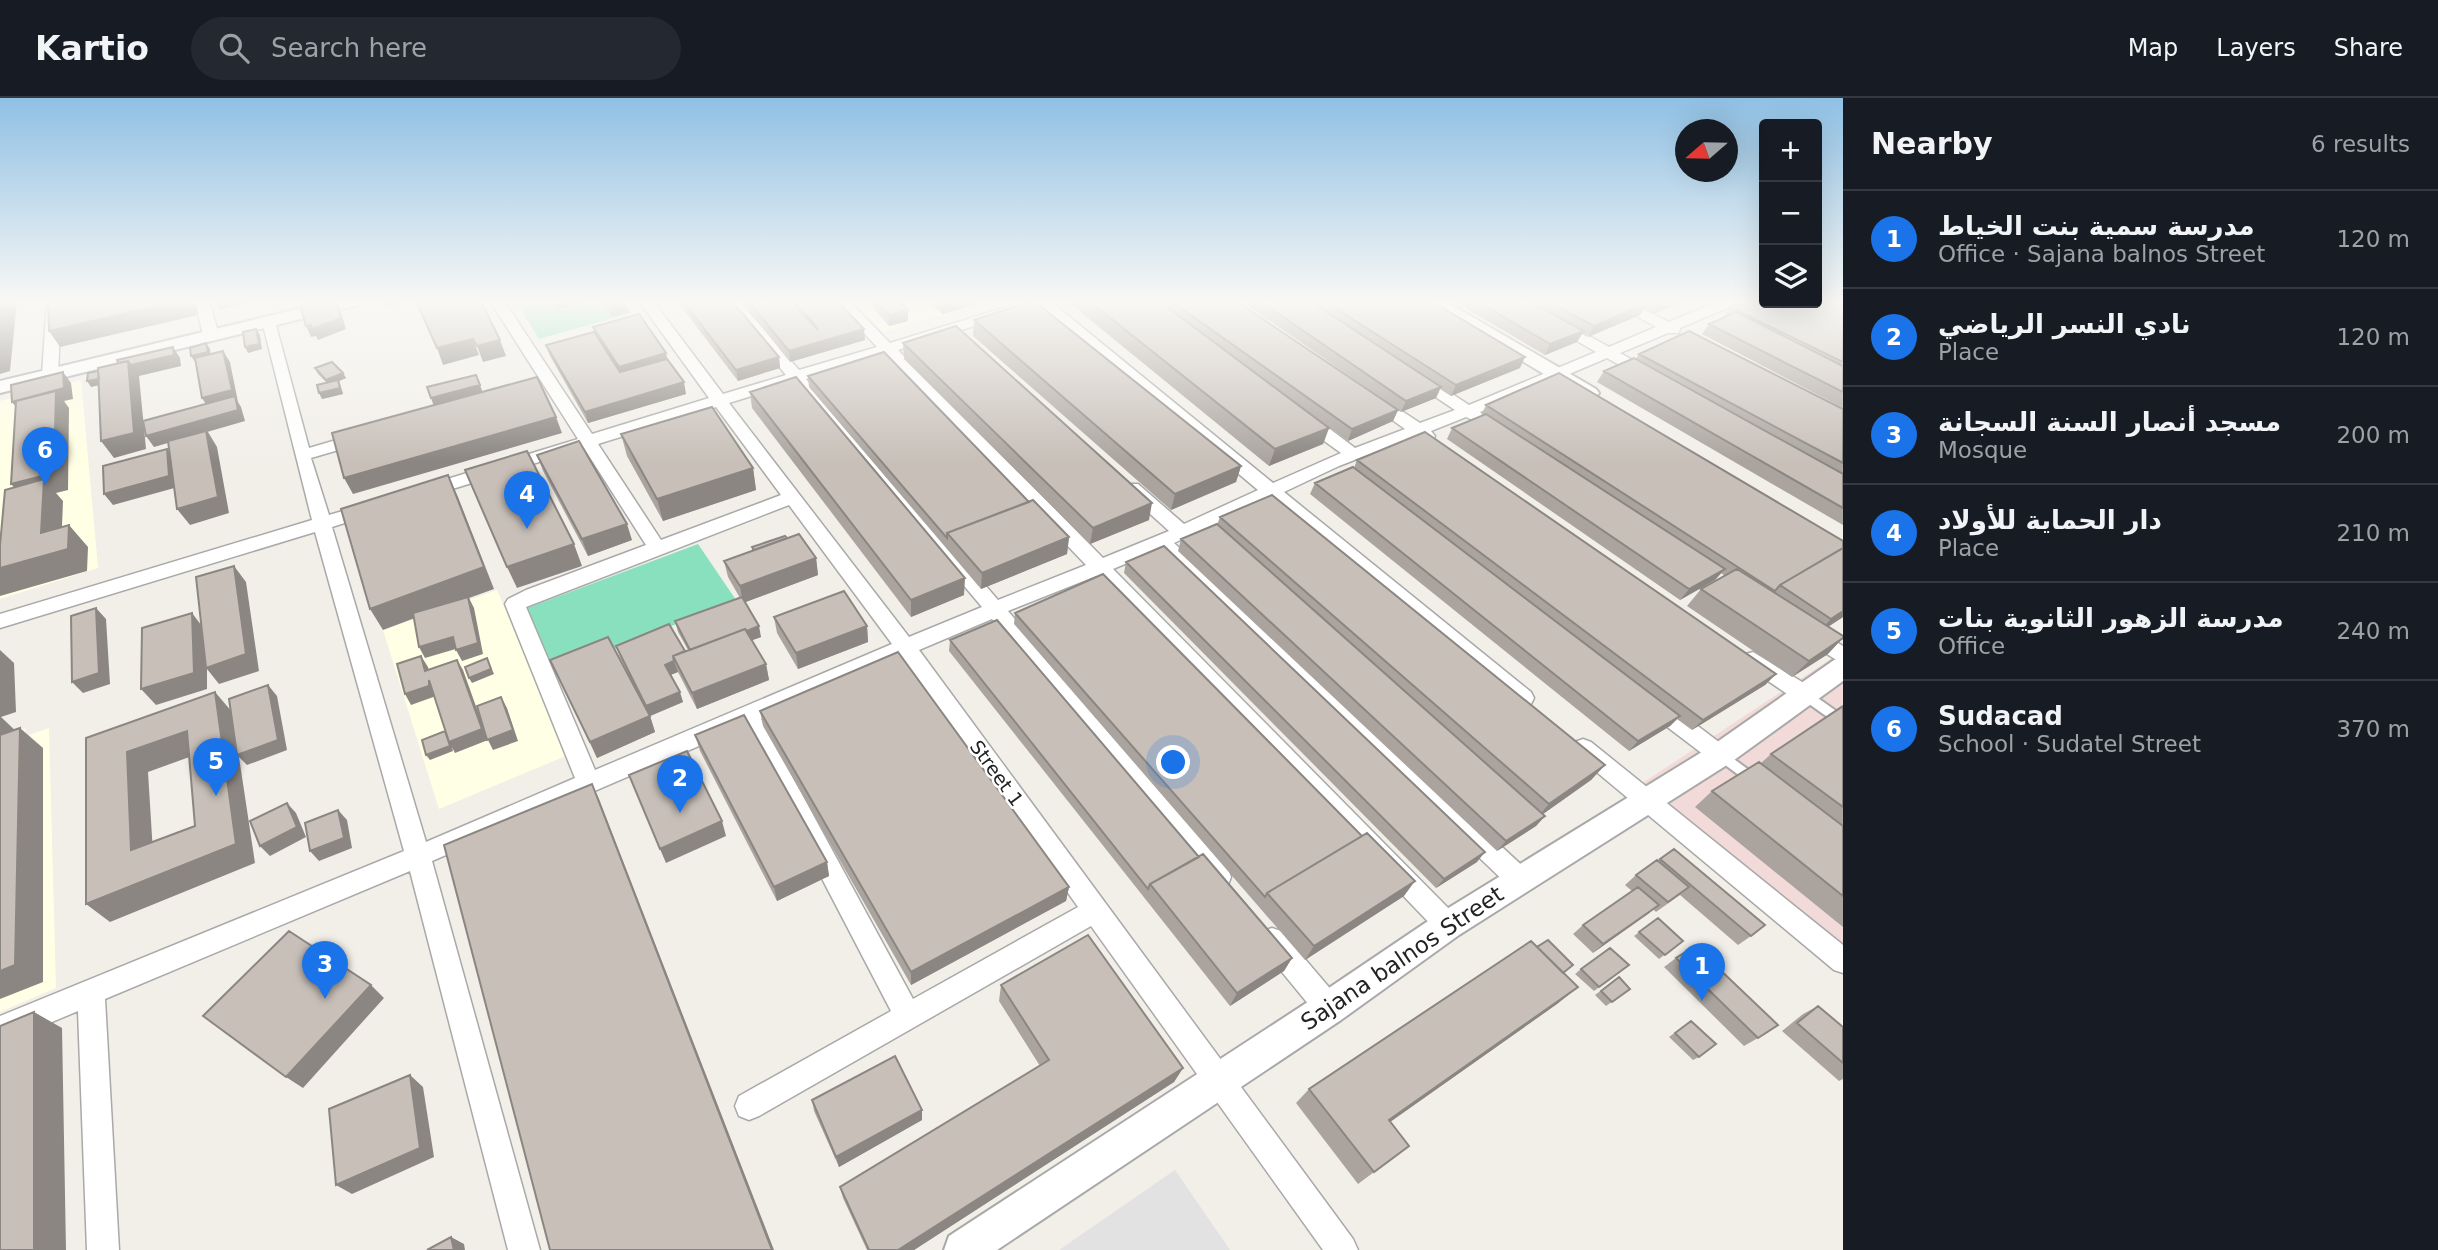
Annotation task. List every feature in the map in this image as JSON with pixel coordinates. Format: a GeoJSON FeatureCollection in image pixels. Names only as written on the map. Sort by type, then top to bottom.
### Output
{"type":"FeatureCollection","features":[{"type":"Feature","properties":{"kind":"street"},"geometry":{"type":"LineString","coordinates":[[50,375],[51,355]]}},
{"type":"Feature","properties":{"kind":"street"},"geometry":{"type":"LineString","coordinates":[[0,387],[131,355]]}},
{"type":"Feature","properties":{"kind":"street"},"geometry":{"type":"LineString","coordinates":[[277,355],[321,524],[418,856],[524,1250]]}},
{"type":"Feature","properties":{"kind":"street"},"geometry":{"type":"LineString","coordinates":[[538,355],[546,385],[590,441],[657,548]]}},
{"type":"Feature","properties":{"kind":"street","name":"Street 1"},"geometry":{"type":"LineString","coordinates":[[683,355],[905,647],[1096,910],[1216,1082],[1342,1250]]}},
{"type":"Feature","properties":{"kind":"street"},"geometry":{"type":"LineString","coordinates":[[779,355],[1232,892]]}},
{"type":"Feature","properties":{"kind":"street"},"geometry":{"type":"LineString","coordinates":[[411,496],[868,355]]}},
{"type":"Feature","properties":{"kind":"street"},"geometry":{"type":"LineString","coordinates":[[896,355],[1448,925]]}},
{"type":"Feature","properties":{"kind":"street"},"geometry":{"type":"LineString","coordinates":[[1106,355],[1539,712]]}},
{"type":"Feature","properties":{"kind":"street"},"geometry":{"type":"LineString","coordinates":[[1524,355],[1605,402]]}},
{"type":"Feature","properties":{"kind":"street"},"geometry":{"type":"LineString","coordinates":[[0,1030],[418,856],[995,609],[1160,542],[1343,458],[1468,411],[1604,355]]}},
{"type":"Feature","properties":{"kind":"street"},"geometry":{"type":"LineString","coordinates":[[1611,355],[1667,386]]}},
{"type":"Feature","properties":{"kind":"street"},"geometry":{"type":"LineString","coordinates":[[1401,367],[1490,426]]}},
{"type":"Feature","properties":{"kind":"street"},"geometry":{"type":"LineString","coordinates":[[1363,392],[1441,445]]}},
{"type":"Feature","properties":{"kind":"street"},"geometry":{"type":"LineString","coordinates":[[1288,405],[1343,458],[1355,478]]}},
{"type":"Feature","properties":{"kind":"street"},"geometry":{"type":"LineString","coordinates":[[302,455],[381,432]]}},
{"type":"Feature","properties":{"kind":"street"},"geometry":{"type":"LineString","coordinates":[[1119,476],[1181,532]]}},
{"type":"Feature","properties":{"kind":"street"},"geometry":{"type":"LineString","coordinates":[[588,782],[515,604],[792,497]]}},
{"type":"Feature","properties":{"kind":"street"},"geometry":{"type":"LineString","coordinates":[[0,621],[385,504]]}},
{"type":"Feature","properties":{"kind":"street"},"geometry":{"type":"LineString","coordinates":[[1160,542],[1519,879]]}},
{"type":"Feature","properties":{"kind":"street"},"geometry":{"type":"LineString","coordinates":[[1797,626],[1843,656]]}},
{"type":"Feature","properties":{"kind":"street"},"geometry":{"type":"LineString","coordinates":[[1736,648],[1804,694]]}},
{"type":"Feature","properties":{"kind":"street","name":"Sajana balnos Street"},"geometry":{"type":"LineString","coordinates":[[963,1250],[1329,1008],[1448,925],[1720,755],[1843,667]]}},
{"type":"Feature","properties":{"kind":"street"},"geometry":{"type":"LineString","coordinates":[[1642,696],[1720,755]]}},
{"type":"Feature","properties":{"kind":"street"},"geometry":{"type":"LineString","coordinates":[[747,714],[908,1017]]}},
{"type":"Feature","properties":{"kind":"street"},"geometry":{"type":"LineString","coordinates":[[1571,738],[1843,961]]}},
{"type":"Feature","properties":{"kind":"street"},"geometry":{"type":"LineString","coordinates":[[749,1106],[1096,910]]}},
{"type":"Feature","properties":{"kind":"street"},"geometry":{"type":"LineString","coordinates":[[1258,924],[1329,1008]]}},
{"type":"Feature","properties":{"kind":"street"},"geometry":{"type":"LineString","coordinates":[[90,994],[103,1250]]}},
{"type":"Feature","properties":{"kind":"lane"},"geometry":{"type":"LineString","coordinates":[[1804,694],[1843,722]]}},
{"type":"Feature","properties":{"kind":"lane"},"geometry":{"type":"LineString","coordinates":[[1720,755],[1761,786]]}},
{"type":"Feature","properties":{"kind":"shaded area"},"geometry":{"type":"Polygon","coordinates":[[[81,380],[98,568],[0,599],[0,401],[81,380]]]}},
{"type":"Feature","properties":{"kind":"shaded area"},"geometry":{"type":"Polygon","coordinates":[[[497,590],[568,755],[439,809],[383,630],[497,590]]]}},
{"type":"Feature","properties":{"kind":"shaded area"},"geometry":{"type":"Polygon","coordinates":[[[1843,651],[1843,949],[1641,784],[1843,651]]]}},
{"type":"Feature","properties":{"kind":"shaded area"},"geometry":{"type":"Polygon","coordinates":[[[25,728],[26,736],[49,728],[56,988],[0,1012],[0,737],[25,728]]]}},
{"type":"Feature","properties":{"kind":"shaded area"},"geometry":{"type":"Polygon","coordinates":[[[1175,1170],[1230,1250],[1059,1250],[1175,1170]]]}},
{"type":"Feature","properties":{"kind":"green space"},"geometry":{"type":"Polygon","coordinates":[[[698,544],[736,600],[552,674],[522,610],[698,544]]]}},
{"type":"Feature","properties":{"kind":"building"},"geometry":{"type":"Polygon","coordinates":[[[140,355],[174,355],[131,365],[128,361],[118,363],[117,360],[140,355]]]}},
{"type":"Feature","properties":{"kind":"building"},"geometry":{"type":"Polygon","coordinates":[[[224,355],[232,390],[202,398],[195,358],[224,355]]]}},
{"type":"Feature","properties":{"kind":"building"},"geometry":{"type":"Polygon","coordinates":[[[552,355],[609,355],[620,372],[667,359],[684,382],[585,412],[552,355]]]}},
{"type":"Feature","properties":{"kind":"building"},"geometry":{"type":"Polygon","coordinates":[[[611,355],[660,355],[619,367],[611,355]]]}},
{"type":"Feature","properties":{"kind":"building"},"geometry":{"type":"Polygon","coordinates":[[[724,355],[777,355],[779,357],[736,370],[724,355]]]}},
{"type":"Feature","properties":{"kind":"building"},"geometry":{"type":"Polygon","coordinates":[[[875,355],[887,355],[1029,502],[947,533],[947,538],[808,376],[875,355]]]}},
{"type":"Feature","properties":{"kind":"building"},"geometry":{"type":"Polygon","coordinates":[[[915,355],[988,355],[1152,503],[1093,528],[915,355]]]}},
{"type":"Feature","properties":{"kind":"building"},"geometry":{"type":"Polygon","coordinates":[[[1014,355],[1101,355],[1241,466],[1175,494],[1014,355]]]}},
{"type":"Feature","properties":{"kind":"building"},"geometry":{"type":"Polygon","coordinates":[[[1157,355],[1231,355],[1329,428],[1275,449],[1157,355]]]}},
{"type":"Feature","properties":{"kind":"building"},"geometry":{"type":"Polygon","coordinates":[[[1247,355],[1316,355],[1398,410],[1352,429],[1247,355]]]}},
{"type":"Feature","properties":{"kind":"building"},"geometry":{"type":"Polygon","coordinates":[[[1338,355],[1392,355],[1441,387],[1406,401],[1338,355]]]}},
{"type":"Feature","properties":{"kind":"building"},"geometry":{"type":"Polygon","coordinates":[[[1408,355],[1521,355],[1525,357],[1456,385],[1408,355]]]}},
{"type":"Feature","properties":{"kind":"building"},"geometry":{"type":"Polygon","coordinates":[[[1640,355],[1736,355],[1843,409],[1843,463],[1640,355]]]}},
{"type":"Feature","properties":{"kind":"building"},"geometry":{"type":"Polygon","coordinates":[[[1770,355],[1821,355],[1843,366],[1843,392],[1770,355]]]}},
{"type":"Feature","properties":{"kind":"building"},"geometry":{"type":"Polygon","coordinates":[[[1828,355],[1843,355],[1843,362],[1828,355]]]}},
{"type":"Feature","properties":{"kind":"building"},"geometry":{"type":"Polygon","coordinates":[[[1634,358],[1843,474],[1843,508],[1604,371],[1634,358]]]}},
{"type":"Feature","properties":{"kind":"building"},"geometry":{"type":"Polygon","coordinates":[[[128,361],[134,433],[101,441],[98,368],[128,361]]]}},
{"type":"Feature","properties":{"kind":"building"},"geometry":{"type":"Polygon","coordinates":[[[332,362],[343,373],[326,380],[315,368],[332,362]]]}},
{"type":"Feature","properties":{"kind":"building"},"geometry":{"type":"Polygon","coordinates":[[[98,371],[99,379],[87,381],[88,373],[98,371]]]}},
{"type":"Feature","properties":{"kind":"building"},"geometry":{"type":"Polygon","coordinates":[[[63,372],[64,388],[12,402],[11,385],[63,372]]]}},
{"type":"Feature","properties":{"kind":"building"},"geometry":{"type":"Polygon","coordinates":[[[1559,373],[1843,541],[1843,548],[1780,585],[1775,591],[1486,405],[1559,373]]]}},
{"type":"Feature","properties":{"kind":"building"},"geometry":{"type":"Polygon","coordinates":[[[476,375],[480,385],[431,398],[427,387],[476,375]]]}},
{"type":"Feature","properties":{"kind":"building"},"geometry":{"type":"Polygon","coordinates":[[[537,377],[556,417],[344,478],[332,433],[537,377]]]}},
{"type":"Feature","properties":{"kind":"building"},"geometry":{"type":"Polygon","coordinates":[[[796,377],[965,578],[911,600],[750,392],[796,377]]]}},
{"type":"Feature","properties":{"kind":"building"},"geometry":{"type":"Polygon","coordinates":[[[338,380],[340,388],[319,393],[317,385],[338,380]]]}},
{"type":"Feature","properties":{"kind":"building"},"geometry":{"type":"Polygon","coordinates":[[[56,391],[54,473],[11,484],[16,401],[56,391]]]}},
{"type":"Feature","properties":{"kind":"building"},"geometry":{"type":"Polygon","coordinates":[[[235,396],[238,410],[146,436],[143,421],[235,396]]]}},
{"type":"Feature","properties":{"kind":"building"},"geometry":{"type":"Polygon","coordinates":[[[712,407],[753,468],[657,499],[621,434],[712,407]]]}},
{"type":"Feature","properties":{"kind":"building"},"geometry":{"type":"Polygon","coordinates":[[[1486,414],[1725,569],[1689,589],[1452,428],[1486,414]]]}},
{"type":"Feature","properties":{"kind":"building"},"geometry":{"type":"Polygon","coordinates":[[[206,431],[218,497],[177,509],[168,441],[206,431]]]}},
{"type":"Feature","properties":{"kind":"building"},"geometry":{"type":"Polygon","coordinates":[[[1425,432],[1776,674],[1703,720],[1357,460],[1425,432]]]}},
{"type":"Feature","properties":{"kind":"building"},"geometry":{"type":"Polygon","coordinates":[[[579,441],[627,524],[582,539],[537,455],[579,441]]]}},
{"type":"Feature","properties":{"kind":"building"},"geometry":{"type":"Polygon","coordinates":[[[167,449],[169,476],[104,494],[103,466],[167,449]]]}},
{"type":"Feature","properties":{"kind":"building"},"geometry":{"type":"Polygon","coordinates":[[[527,451],[574,544],[507,567],[465,470],[527,451]]]}},
{"type":"Feature","properties":{"kind":"building"},"geometry":{"type":"Polygon","coordinates":[[[1353,467],[1680,716],[1638,741],[1315,483],[1353,467]]]}},
{"type":"Feature","properties":{"kind":"building"},"geometry":{"type":"Polygon","coordinates":[[[448,475],[484,567],[370,609],[341,509],[448,475]]]}},
{"type":"Feature","properties":{"kind":"building"},"geometry":{"type":"Polygon","coordinates":[[[44,479],[41,533],[69,525],[68,549],[0,568],[5,490],[44,479]]]}},
{"type":"Feature","properties":{"kind":"building"},"geometry":{"type":"Polygon","coordinates":[[[1272,495],[1605,765],[1549,804],[1220,517],[1272,495]]]}},
{"type":"Feature","properties":{"kind":"building"},"geometry":{"type":"Polygon","coordinates":[[[1033,500],[1069,537],[982,573],[947,533],[1033,500]]]}},
{"type":"Feature","properties":{"kind":"building"},"geometry":{"type":"Polygon","coordinates":[[[1217,524],[1545,816],[1506,841],[1181,539],[1217,524]]]}},
{"type":"Feature","properties":{"kind":"building"},"geometry":{"type":"Polygon","coordinates":[[[799,534],[816,558],[740,586],[724,561],[799,534]]]}},
{"type":"Feature","properties":{"kind":"building"},"geometry":{"type":"Polygon","coordinates":[[[785,536],[787,538],[754,550],[752,547],[785,536]]]}},
{"type":"Feature","properties":{"kind":"building"},"geometry":{"type":"Polygon","coordinates":[[[1164,546],[1485,852],[1444,879],[1126,562],[1164,546]]]}},
{"type":"Feature","properties":{"kind":"building"},"geometry":{"type":"Polygon","coordinates":[[[1843,548],[1843,611],[1831,619],[1780,585],[1843,548]]]}},
{"type":"Feature","properties":{"kind":"building"},"geometry":{"type":"Polygon","coordinates":[[[234,566],[246,654],[206,668],[196,577],[234,566]]]}},
{"type":"Feature","properties":{"kind":"building"},"geometry":{"type":"Polygon","coordinates":[[[1737,569],[1843,638],[1809,661],[1701,589],[1737,569]]]}},
{"type":"Feature","properties":{"kind":"building"},"geometry":{"type":"Polygon","coordinates":[[[1103,574],[1362,836],[1267,893],[1265,897],[1015,613],[1103,574]]]}},
{"type":"Feature","properties":{"kind":"building"},"geometry":{"type":"Polygon","coordinates":[[[844,591],[867,626],[796,653],[774,617],[844,591]]]}},
{"type":"Feature","properties":{"kind":"building"},"geometry":{"type":"Polygon","coordinates":[[[468,597],[478,643],[456,650],[453,637],[419,647],[413,613],[468,597]]]}},
{"type":"Feature","properties":{"kind":"building"},"geometry":{"type":"Polygon","coordinates":[[[742,597],[759,626],[690,650],[675,621],[742,597]]]}},
{"type":"Feature","properties":{"kind":"building"},"geometry":{"type":"Polygon","coordinates":[[[96,608],[99,673],[72,682],[71,616],[96,608]]]}},
{"type":"Feature","properties":{"kind":"building"},"geometry":{"type":"Polygon","coordinates":[[[192,613],[194,673],[141,689],[142,628],[192,613]]]}},
{"type":"Feature","properties":{"kind":"building"},"geometry":{"type":"Polygon","coordinates":[[[997,620],[1199,857],[1150,884],[1148,889],[950,640],[997,620]]]}},
{"type":"Feature","properties":{"kind":"building"},"geometry":{"type":"Polygon","coordinates":[[[669,624],[685,651],[673,656],[674,661],[665,665],[680,692],[646,706],[616,646],[669,624]]]}},
{"type":"Feature","properties":{"kind":"building"},"geometry":{"type":"Polygon","coordinates":[[[745,629],[766,664],[692,693],[673,656],[745,629]]]}},
{"type":"Feature","properties":{"kind":"building"},"geometry":{"type":"Polygon","coordinates":[[[608,637],[650,716],[590,742],[550,660],[608,637]]]}},
{"type":"Feature","properties":{"kind":"building"},"geometry":{"type":"Polygon","coordinates":[[[898,652],[1069,887],[911,972],[760,711],[898,652]]]}},
{"type":"Feature","properties":{"kind":"building"},"geometry":{"type":"Polygon","coordinates":[[[421,656],[425,671],[457,660],[482,729],[449,742],[429,680],[429,686],[405,694],[397,664],[421,656]]]}},
{"type":"Feature","properties":{"kind":"building"},"geometry":{"type":"Polygon","coordinates":[[[487,658],[491,669],[469,678],[465,667],[487,658]]]}},
{"type":"Feature","properties":{"kind":"building"},"geometry":{"type":"Polygon","coordinates":[[[268,685],[278,740],[237,755],[229,699],[268,685]]]}},
{"type":"Feature","properties":{"kind":"building"},"geometry":{"type":"Polygon","coordinates":[[[215,692],[236,844],[86,904],[86,738],[215,692]],[[187,731],[127,752],[131,850],[195,826],[187,731]]]}},
{"type":"Feature","properties":{"kind":"building"},"geometry":{"type":"Polygon","coordinates":[[[501,697],[513,730],[487,740],[477,706],[501,697]]]}},
{"type":"Feature","properties":{"kind":"building"},"geometry":{"type":"Polygon","coordinates":[[[1843,706],[1843,807],[1771,754],[1843,706]]]}},
{"type":"Feature","properties":{"kind":"building"},"geometry":{"type":"Polygon","coordinates":[[[744,715],[827,862],[774,887],[695,735],[744,715]]]}},
{"type":"Feature","properties":{"kind":"building"},"geometry":{"type":"Polygon","coordinates":[[[20,728],[15,965],[0,971],[0,735],[20,728]]]}},
{"type":"Feature","properties":{"kind":"building"},"geometry":{"type":"Polygon","coordinates":[[[445,731],[450,746],[426,755],[422,740],[445,731]]]}},
{"type":"Feature","properties":{"kind":"building"},"geometry":{"type":"Polygon","coordinates":[[[687,751],[722,821],[660,849],[629,775],[687,751]]]}},
{"type":"Feature","properties":{"kind":"building"},"geometry":{"type":"Polygon","coordinates":[[[1759,762],[1843,826],[1843,896],[1712,791],[1759,762]]]}},
{"type":"Feature","properties":{"kind":"building"},"geometry":{"type":"Polygon","coordinates":[[[592,784],[772,1250],[550,1250],[444,845],[592,784]]]}},
{"type":"Feature","properties":{"kind":"building"},"geometry":{"type":"Polygon","coordinates":[[[287,803],[297,827],[260,846],[250,821],[287,803]]]}},
{"type":"Feature","properties":{"kind":"building"},"geometry":{"type":"Polygon","coordinates":[[[338,810],[344,838],[310,851],[305,823],[338,810]]]}},
{"type":"Feature","properties":{"kind":"building"},"geometry":{"type":"Polygon","coordinates":[[[1367,833],[1415,881],[1314,946],[1267,893],[1367,833]]]}},
{"type":"Feature","properties":{"kind":"building"},"geometry":{"type":"Polygon","coordinates":[[[1674,849],[1765,925],[1751,936],[1660,859],[1674,849]]]}},
{"type":"Feature","properties":{"kind":"building"},"geometry":{"type":"Polygon","coordinates":[[[1203,854],[1292,958],[1237,993],[1150,884],[1203,854]]]}},
{"type":"Feature","properties":{"kind":"building"},"geometry":{"type":"Polygon","coordinates":[[[1657,860],[1689,887],[1668,902],[1636,875],[1657,860]]]}},
{"type":"Feature","properties":{"kind":"building"},"geometry":{"type":"Polygon","coordinates":[[[1638,887],[1659,905],[1603,944],[1583,925],[1638,887]]]}},
{"type":"Feature","properties":{"kind":"building"},"geometry":{"type":"Polygon","coordinates":[[[1658,918],[1683,941],[1665,955],[1639,932],[1658,918]]]}},
{"type":"Feature","properties":{"kind":"building"},"geometry":{"type":"Polygon","coordinates":[[[289,931],[371,985],[286,1077],[203,1016],[289,931]]]}},
{"type":"Feature","properties":{"kind":"building"},"geometry":{"type":"Polygon","coordinates":[[[1088,935],[1183,1068],[898,1250],[869,1250],[840,1187],[1049,1060],[1001,985],[1088,935]]]}},
{"type":"Feature","properties":{"kind":"building"},"geometry":{"type":"Polygon","coordinates":[[[1548,940],[1573,965],[1563,973],[1537,947],[1548,940]]]}},
{"type":"Feature","properties":{"kind":"building"},"geometry":{"type":"Polygon","coordinates":[[[1531,941],[1578,987],[1389,1120],[1409,1146],[1374,1172],[1309,1089],[1531,941]]]}},
{"type":"Feature","properties":{"kind":"building"},"geometry":{"type":"Polygon","coordinates":[[[1695,946],[1778,1025],[1758,1038],[1676,958],[1695,946]]]}},
{"type":"Feature","properties":{"kind":"building"},"geometry":{"type":"Polygon","coordinates":[[[1610,948],[1629,965],[1599,987],[1581,969],[1610,948]]]}},
{"type":"Feature","properties":{"kind":"building"},"geometry":{"type":"Polygon","coordinates":[[[1619,977],[1630,989],[1612,1002],[1601,991],[1619,977]]]}},
{"type":"Feature","properties":{"kind":"building"},"geometry":{"type":"Polygon","coordinates":[[[1818,1006],[1843,1027],[1843,1063],[1797,1023],[1818,1006]]]}},
{"type":"Feature","properties":{"kind":"building"},"geometry":{"type":"Polygon","coordinates":[[[34,1012],[34,1250],[0,1250],[0,1026],[34,1012]]]}},
{"type":"Feature","properties":{"kind":"building"},"geometry":{"type":"Polygon","coordinates":[[[1691,1021],[1716,1044],[1699,1057],[1675,1033],[1691,1021]]]}},
{"type":"Feature","properties":{"kind":"building"},"geometry":{"type":"Polygon","coordinates":[[[895,1056],[922,1110],[836,1157],[812,1100],[895,1056]]]}},
{"type":"Feature","properties":{"kind":"building"},"geometry":{"type":"Polygon","coordinates":[[[410,1075],[420,1148],[336,1185],[329,1109],[410,1075]]]}},
{"type":"Feature","properties":{"kind":"building"},"geometry":{"type":"Polygon","coordinates":[[[451,1237],[454,1250],[427,1250],[451,1237]]]}},
{"type":"Feature","properties":{"kind":"place","name":"Sudacad"},"geometry":{"type":"Point","coordinates":[45,485]}},
{"type":"Feature","properties":{"kind":"place","name":"دار الحماية للأولاد"},"geometry":{"type":"Point","coordinates":[527,529]}},
{"type":"Feature","properties":{"kind":"place","name":"مدرسة الزهور الثانوية بنات"},"geometry":{"type":"Point","coordinates":[216,796]}},
{"type":"Feature","properties":{"kind":"place","name":"نادي النسر الرياضي"},"geometry":{"type":"Point","coordinates":[680,813]}},
{"type":"Feature","properties":{"kind":"place","name":"مسجد أنصار السنة السجانة"},"geometry":{"type":"Point","coordinates":[325,999]}},
{"type":"Feature","properties":{"kind":"place","name":"مدرسة سمية بنت الخياط"},"geometry":{"type":"Point","coordinates":[1702,1001]}}]}
